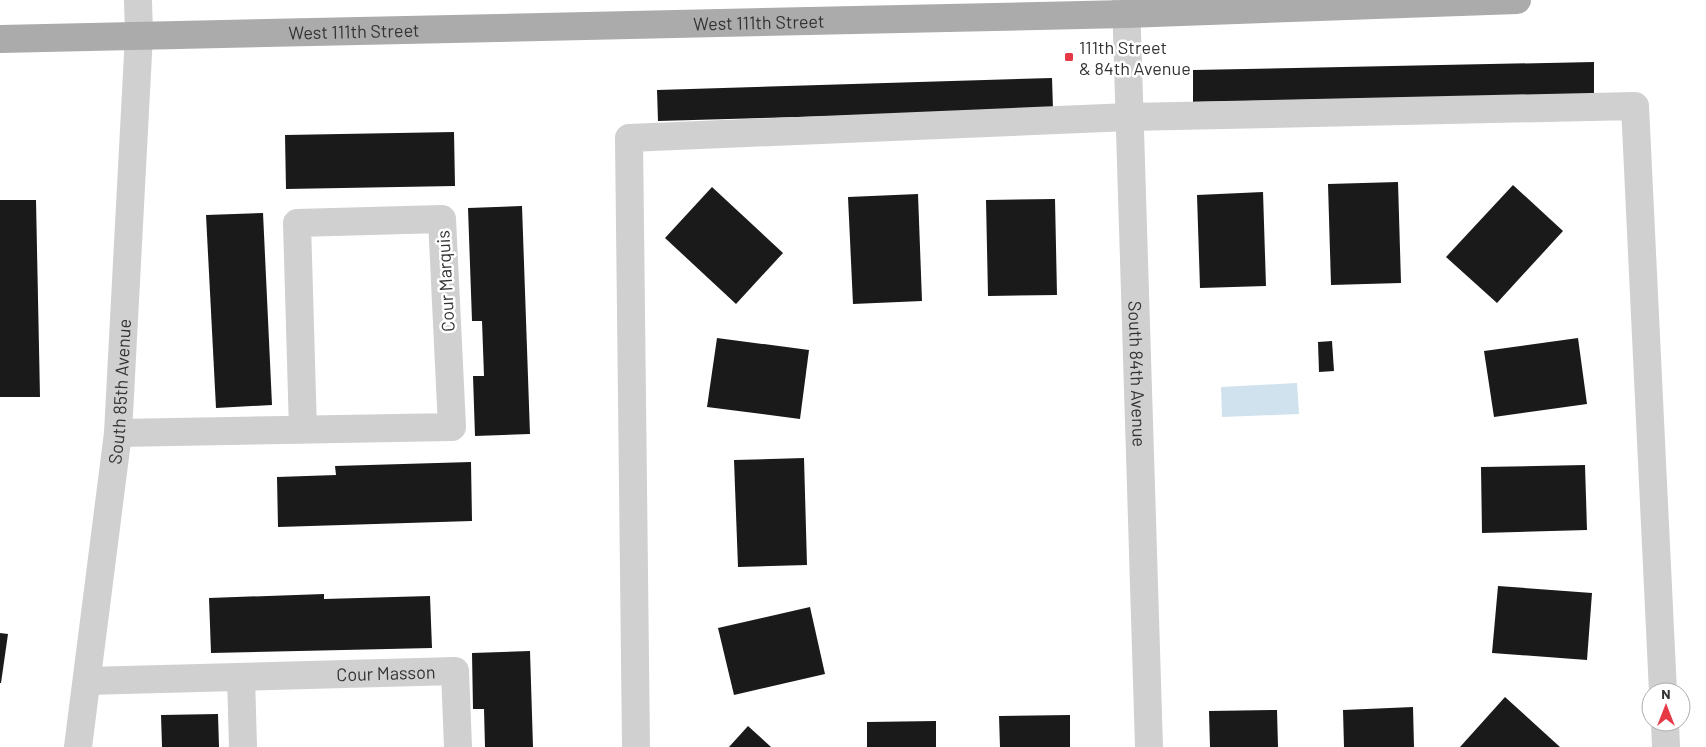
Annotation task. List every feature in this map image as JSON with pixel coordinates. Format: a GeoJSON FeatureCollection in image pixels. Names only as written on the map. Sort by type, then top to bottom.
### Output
{"type":"FeatureCollection","features":[{"type":"Feature","properties":{"kind":"main road","name":"West 111th Street"},"geometry":{"type":"LineString","coordinates":[[0,39],[1126,7],[1517,0]]}},
{"type":"Feature","properties":{"kind":"street","name":"South 85th Avenue"},"geometry":{"type":"LineString","coordinates":[[78,747],[118,433],[139,35],[138,0]]}},
{"type":"Feature","properties":{"kind":"street","name":"South 84th Avenue"},"geometry":{"type":"LineString","coordinates":[[1126,7],[1149,747]]}},
{"type":"Feature","properties":{"kind":"street"},"geometry":{"type":"LineString","coordinates":[[636,747],[629,138],[1129,117],[1635,106],[1663,682]]}},
{"type":"Feature","properties":{"kind":"street","name":"Cour Marquis"},"geometry":{"type":"LineString","coordinates":[[118,433],[452,428],[442,219],[297,223],[303,430]]}},
{"type":"Feature","properties":{"kind":"street","name":"Cour Masson"},"geometry":{"type":"LineString","coordinates":[[87,681],[455,671],[458,747]]}},
{"type":"Feature","properties":{"kind":"street"},"geometry":{"type":"LineString","coordinates":[[241,677],[243,747]]}},
{"type":"Feature","properties":{"kind":"street"},"geometry":{"type":"LineString","coordinates":[[1665,732],[1666,747]]}},
{"type":"Feature","properties":{"kind":"water"},"geometry":{"type":"Polygon","coordinates":[[[1297,383],[1299,414],[1222,417],[1221,387],[1297,383]]]}},
{"type":"Feature","properties":{"kind":"building"},"geometry":{"type":"Polygon","coordinates":[[[1594,62],[1594,94],[1193,102],[1193,70],[1594,62]]]}},
{"type":"Feature","properties":{"kind":"building"},"geometry":{"type":"Polygon","coordinates":[[[1052,78],[1053,110],[658,121],[657,90],[1052,78]]]}},
{"type":"Feature","properties":{"kind":"building"},"geometry":{"type":"Polygon","coordinates":[[[454,132],[455,186],[286,189],[285,135],[454,132]]]}},
{"type":"Feature","properties":{"kind":"building"},"geometry":{"type":"Polygon","coordinates":[[[1398,182],[1401,283],[1331,285],[1328,184],[1398,182]]]}},
{"type":"Feature","properties":{"kind":"building"},"geometry":{"type":"Polygon","coordinates":[[[1513,185],[1563,231],[1497,303],[1446,257],[1513,185]]]}},
{"type":"Feature","properties":{"kind":"building"},"geometry":{"type":"Polygon","coordinates":[[[712,187],[783,253],[736,304],[665,238],[712,187]]]}},
{"type":"Feature","properties":{"kind":"building"},"geometry":{"type":"Polygon","coordinates":[[[1263,192],[1266,286],[1200,288],[1197,195],[1263,192]]]}},
{"type":"Feature","properties":{"kind":"building"},"geometry":{"type":"Polygon","coordinates":[[[918,194],[922,301],[853,304],[848,197],[918,194]]]}},
{"type":"Feature","properties":{"kind":"building"},"geometry":{"type":"Polygon","coordinates":[[[1055,199],[1057,295],[988,296],[986,200],[1055,199]]]}},
{"type":"Feature","properties":{"kind":"building"},"geometry":{"type":"Polygon","coordinates":[[[0,200],[36,200],[40,397],[0,397],[0,200]]]}},
{"type":"Feature","properties":{"kind":"building"},"geometry":{"type":"Polygon","coordinates":[[[522,206],[530,434],[475,436],[473,376],[484,376],[482,321],[472,321],[468,208],[522,206]]]}},
{"type":"Feature","properties":{"kind":"building"},"geometry":{"type":"Polygon","coordinates":[[[263,213],[272,405],[216,408],[206,215],[263,213]]]}},
{"type":"Feature","properties":{"kind":"building"},"geometry":{"type":"Polygon","coordinates":[[[717,338],[809,350],[800,419],[707,407],[717,338]]]}},
{"type":"Feature","properties":{"kind":"building"},"geometry":{"type":"Polygon","coordinates":[[[1578,338],[1587,404],[1494,417],[1484,351],[1578,338]]]}},
{"type":"Feature","properties":{"kind":"building"},"geometry":{"type":"Polygon","coordinates":[[[1332,341],[1334,371],[1319,372],[1318,342],[1332,341]]]}},
{"type":"Feature","properties":{"kind":"building"},"geometry":{"type":"Polygon","coordinates":[[[804,458],[807,565],[738,567],[734,460],[804,458]]]}},
{"type":"Feature","properties":{"kind":"building"},"geometry":{"type":"Polygon","coordinates":[[[471,462],[472,521],[278,527],[277,477],[336,475],[335,466],[471,462]]]}},
{"type":"Feature","properties":{"kind":"building"},"geometry":{"type":"Polygon","coordinates":[[[1585,465],[1587,530],[1482,533],[1481,467],[1585,465]]]}},
{"type":"Feature","properties":{"kind":"building"},"geometry":{"type":"Polygon","coordinates":[[[1498,586],[1592,593],[1587,660],[1492,653],[1498,586]]]}},
{"type":"Feature","properties":{"kind":"building"},"geometry":{"type":"Polygon","coordinates":[[[324,594],[324,599],[430,596],[432,648],[211,653],[209,598],[324,594]]]}},
{"type":"Feature","properties":{"kind":"building"},"geometry":{"type":"Polygon","coordinates":[[[810,607],[825,674],[734,695],[718,628],[810,607]]]}},
{"type":"Feature","properties":{"kind":"building"},"geometry":{"type":"Polygon","coordinates":[[[0,633],[8,634],[1,683],[0,683],[0,633]]]}},
{"type":"Feature","properties":{"kind":"building"},"geometry":{"type":"Polygon","coordinates":[[[530,651],[533,747],[485,747],[484,709],[473,709],[472,653],[530,651]]]}},
{"type":"Feature","properties":{"kind":"building"},"geometry":{"type":"Polygon","coordinates":[[[1505,697],[1560,747],[1460,747],[1505,697]]]}},
{"type":"Feature","properties":{"kind":"building"},"geometry":{"type":"Polygon","coordinates":[[[1413,707],[1414,747],[1344,747],[1343,710],[1413,707]]]}},
{"type":"Feature","properties":{"kind":"building"},"geometry":{"type":"Polygon","coordinates":[[[1277,710],[1278,747],[1210,747],[1209,711],[1277,710]]]}},
{"type":"Feature","properties":{"kind":"building"},"geometry":{"type":"Polygon","coordinates":[[[218,714],[219,747],[162,747],[161,715],[218,714]]]}},
{"type":"Feature","properties":{"kind":"building"},"geometry":{"type":"Polygon","coordinates":[[[1070,715],[1070,747],[1000,747],[999,716],[1070,715]]]}},
{"type":"Feature","properties":{"kind":"building"},"geometry":{"type":"Polygon","coordinates":[[[936,721],[936,747],[867,747],[867,722],[936,721]]]}},
{"type":"Feature","properties":{"kind":"building"},"geometry":{"type":"Polygon","coordinates":[[[748,726],[771,747],[729,747],[748,726]]]}},
{"type":"Feature","properties":{"kind":"place","name":"111th Street & 84th Avenue"},"geometry":{"type":"Point","coordinates":[1069,57]}}]}
